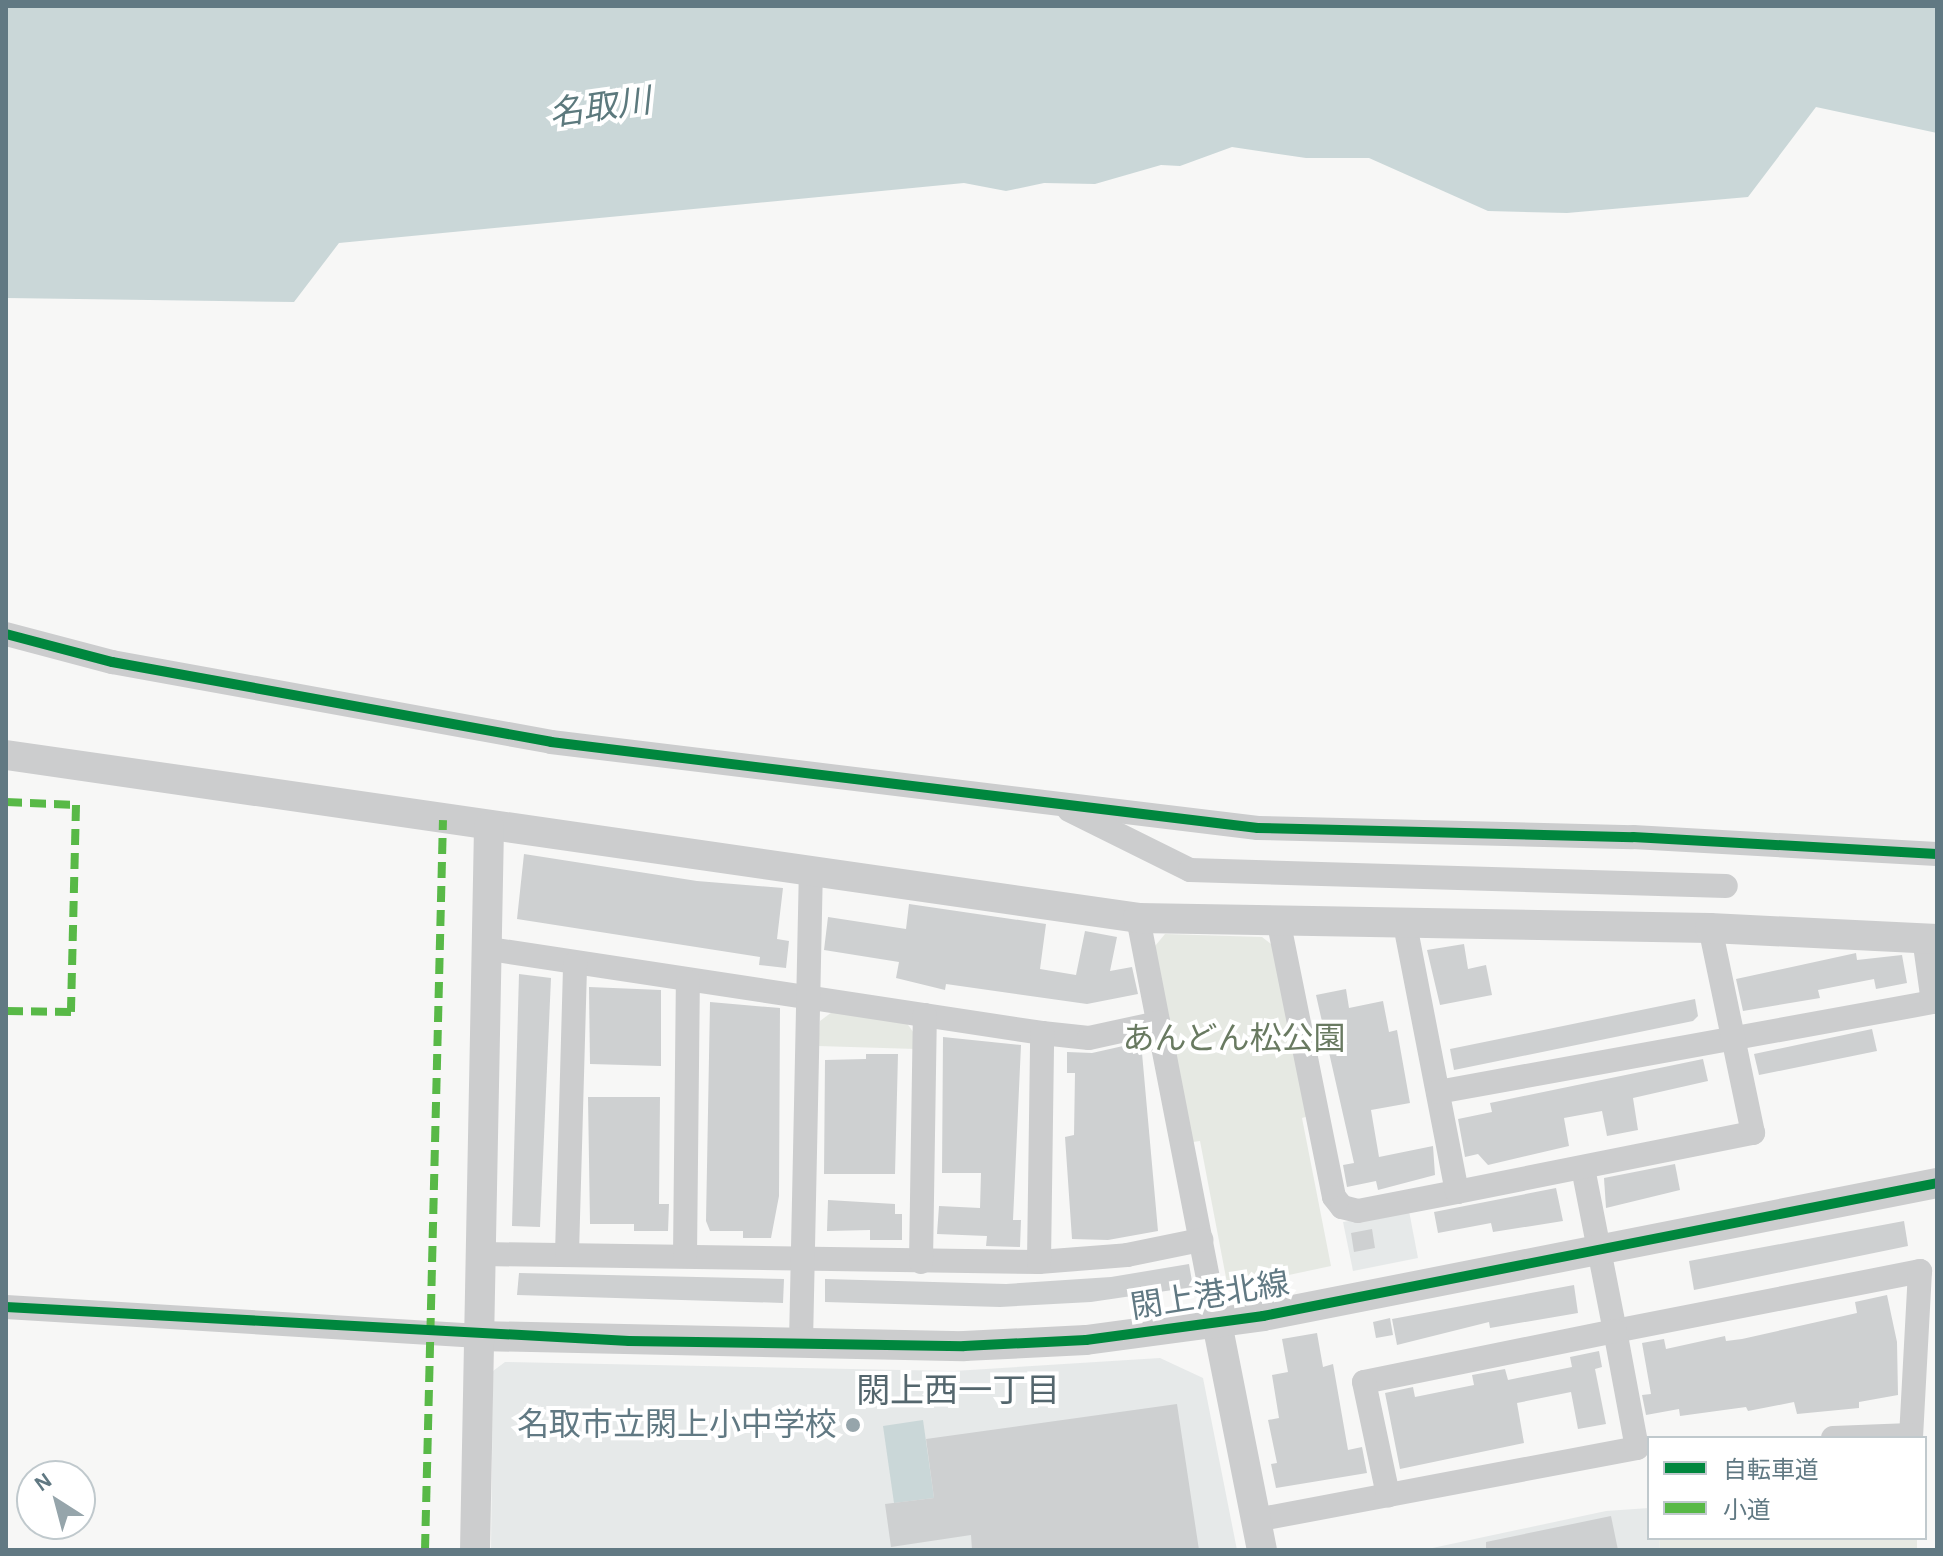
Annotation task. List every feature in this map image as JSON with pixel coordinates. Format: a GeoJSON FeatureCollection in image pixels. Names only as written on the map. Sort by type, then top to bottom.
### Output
{"type":"FeatureCollection","features":[{"type":"Feature","properties":{"kind":"street"},"geometry":{"type":"LineString","coordinates":[[6,634],[112,662],[551,742],[1258,828],[1633,837],[1937,854]]}},
{"type":"Feature","properties":{"kind":"street"},"geometry":{"type":"LineString","coordinates":[[6,755],[811,874],[1138,918],[1279,924],[1710,928],[1931,938],[1933,1002],[1438,1092]]}},
{"type":"Feature","properties":{"kind":"street"},"geometry":{"type":"LineString","coordinates":[[1052,802],[1190,870],[1726,886]]}},
{"type":"Feature","properties":{"kind":"street"},"geometry":{"type":"LineString","coordinates":[[475,1550],[490,949],[489,827]]}},
{"type":"Feature","properties":{"kind":"street"},"geometry":{"type":"LineString","coordinates":[[801,1343],[811,874]]}},
{"type":"Feature","properties":{"kind":"street"},"geometry":{"type":"LineString","coordinates":[[1138,918],[1262,1550]]}},
{"type":"Feature","properties":{"kind":"street"},"geometry":{"type":"LineString","coordinates":[[1279,924],[1334,1197],[1342,1207],[1358,1211],[1753,1133],[1710,928]]}},
{"type":"Feature","properties":{"kind":"street"},"geometry":{"type":"LineString","coordinates":[[1405,925],[1457,1192]]}},
{"type":"Feature","properties":{"kind":"street"},"geometry":{"type":"LineString","coordinates":[[490,949],[688,981],[809,995],[1042,1033],[1089,1038],[1158,1023]]}},
{"type":"Feature","properties":{"kind":"street"},"geometry":{"type":"LineString","coordinates":[[567,1254],[575,963]]}},
{"type":"Feature","properties":{"kind":"street"},"geometry":{"type":"LineString","coordinates":[[685,1256],[688,981]]}},
{"type":"Feature","properties":{"kind":"street"},"geometry":{"type":"LineString","coordinates":[[921,1262],[925,1015]]}},
{"type":"Feature","properties":{"kind":"street"},"geometry":{"type":"LineString","coordinates":[[1039,1262],[1042,1033]]}},
{"type":"Feature","properties":{"kind":"street"},"geometry":{"type":"LineString","coordinates":[[1256,1520],[1643,1448],[1615,1331],[1583,1168]]}},
{"type":"Feature","properties":{"kind":"street","name":"閖上港北線"},"geometry":{"type":"LineString","coordinates":[[479,1336],[801,1343],[1025,1343],[1217,1323],[1937,1183]]}},
{"type":"Feature","properties":{"kind":"street"},"geometry":{"type":"LineString","coordinates":[[483,1254],[1039,1262],[1127,1255],[1201,1240]]}},
{"type":"Feature","properties":{"kind":"street"},"geometry":{"type":"LineString","coordinates":[[1388,1495],[1364,1382],[1920,1271],[1911,1435],[1885,1436]]}},
{"type":"Feature","properties":{"kind":"street"},"geometry":{"type":"LineString","coordinates":[[6,1307],[479,1336]]}},
{"type":"Feature","properties":{"kind":"shaded area"},"geometry":{"type":"Polygon","coordinates":[[[1409,1211],[1418,1258],[1353,1271],[1343,1222],[1409,1211]]]}},
{"type":"Feature","properties":{"kind":"shaded area","name":"名取市立閖上小中学校"},"geometry":{"type":"Polygon","coordinates":[[[1160,1358],[1203,1378],[1237,1550],[491,1550],[493,1371],[505,1362],[954,1371],[1160,1358]]]}},
{"type":"Feature","properties":{"kind":"shaded area"},"geometry":{"type":"Polygon","coordinates":[[[1647,1508],[1647,1540],[1659,1540],[1660,1550],[1423,1550],[1606,1511],[1647,1508]]]}},
{"type":"Feature","properties":{"kind":"green space","name":"あんどん松公園"},"geometry":{"type":"Polygon","coordinates":[[[1165,934],[1262,937],[1276,948],[1309,1116],[1302,1118],[1331,1266],[1228,1288],[1200,1141],[1193,1142],[1155,946],[1165,934]]]}},
{"type":"Feature","properties":{"kind":"green space"},"geometry":{"type":"Polygon","coordinates":[[[832,1012],[906,1022],[916,1036],[916,1049],[818,1046],[820,1021],[832,1012]]]}},
{"type":"Feature","properties":{"kind":"green space"},"geometry":{"type":"Polygon","coordinates":[[[1659,1540],[1917,1540],[1917,1550],[1660,1550],[1659,1540]]]}},
{"type":"Feature","properties":{"kind":"water","name":"名取川"},"geometry":{"type":"Polygon","coordinates":[[[6,6],[1937,6],[1937,133],[1816,107],[1748,197],[1567,213],[1488,211],[1369,158],[1306,158],[1232,147],[1180,166],[1161,165],[1095,184],[1044,183],[1006,191],[964,183],[339,243],[294,302],[6,298],[6,6]]]}},
{"type":"Feature","properties":{"kind":"water"},"geometry":{"type":"Polygon","coordinates":[[[923,1420],[934,1498],[894,1503],[883,1426],[923,1420]]]}},
{"type":"Feature","properties":{"kind":"building"},"geometry":{"type":"Polygon","coordinates":[[[524,854],[697,881],[783,888],[777,939],[789,941],[786,968],[759,965],[760,957],[517,919],[524,854]]]}},
{"type":"Feature","properties":{"kind":"building"},"geometry":{"type":"Polygon","coordinates":[[[909,904],[1046,924],[1040,969],[1076,975],[1085,931],[1117,937],[1110,971],[1132,967],[1138,994],[1087,1004],[946,984],[945,990],[896,978],[899,962],[824,950],[828,917],[906,929],[909,904]]]}},
{"type":"Feature","properties":{"kind":"building"},"geometry":{"type":"Polygon","coordinates":[[[1464,944],[1468,969],[1486,965],[1492,995],[1440,1005],[1427,950],[1464,944]]]}},
{"type":"Feature","properties":{"kind":"building"},"geometry":{"type":"Polygon","coordinates":[[[1856,953],[1857,960],[1902,955],[1907,983],[1876,989],[1874,979],[1818,990],[1820,998],[1743,1011],[1736,979],[1856,953]]]}},
{"type":"Feature","properties":{"kind":"building"},"geometry":{"type":"Polygon","coordinates":[[[519,974],[551,978],[540,1227],[512,1226],[519,974]]]}},
{"type":"Feature","properties":{"kind":"building"},"geometry":{"type":"Polygon","coordinates":[[[589,987],[661,990],[661,1066],[590,1064],[589,987]]]}},
{"type":"Feature","properties":{"kind":"building"},"geometry":{"type":"Polygon","coordinates":[[[1346,989],[1349,1008],[1383,1001],[1389,1032],[1397,1030],[1410,1103],[1371,1110],[1379,1157],[1433,1146],[1435,1175],[1378,1190],[1376,1181],[1347,1187],[1343,1165],[1354,1163],[1316,995],[1346,989]]]}},
{"type":"Feature","properties":{"kind":"building"},"geometry":{"type":"Polygon","coordinates":[[[1695,999],[1698,1016],[1693,1021],[1454,1070],[1450,1049],[1695,999]]]}},
{"type":"Feature","properties":{"kind":"building"},"geometry":{"type":"Polygon","coordinates":[[[710,1002],[780,1008],[779,1196],[771,1238],[743,1238],[743,1231],[710,1231],[706,1221],[710,1002]]]}},
{"type":"Feature","properties":{"kind":"building"},"geometry":{"type":"Polygon","coordinates":[[[1872,1029],[1877,1051],[1759,1075],[1754,1054],[1872,1029]]]}},
{"type":"Feature","properties":{"kind":"building"},"geometry":{"type":"Polygon","coordinates":[[[943,1037],[1021,1045],[1013,1220],[1021,1220],[1020,1247],[986,1246],[987,1236],[937,1234],[939,1206],[980,1208],[981,1173],[942,1173],[943,1037]]]}},
{"type":"Feature","properties":{"kind":"building"},"geometry":{"type":"Polygon","coordinates":[[[1141,1042],[1158,1231],[1108,1240],[1072,1239],[1065,1137],[1074,1135],[1075,1073],[1067,1073],[1067,1052],[1092,1053],[1141,1042]]]}},
{"type":"Feature","properties":{"kind":"building"},"geometry":{"type":"Polygon","coordinates":[[[866,1054],[898,1054],[895,1174],[824,1174],[825,1060],[866,1059],[866,1054]]]}},
{"type":"Feature","properties":{"kind":"building"},"geometry":{"type":"Polygon","coordinates":[[[1703,1059],[1708,1081],[1633,1098],[1638,1130],[1607,1136],[1602,1111],[1564,1118],[1569,1146],[1488,1165],[1478,1154],[1465,1157],[1458,1119],[1492,1112],[1490,1103],[1703,1059]]]}},
{"type":"Feature","properties":{"kind":"building"},"geometry":{"type":"Polygon","coordinates":[[[588,1097],[660,1097],[659,1204],[669,1204],[668,1231],[634,1231],[634,1224],[590,1224],[588,1097]]]}},
{"type":"Feature","properties":{"kind":"building"},"geometry":{"type":"Polygon","coordinates":[[[1675,1164],[1680,1190],[1606,1208],[1604,1178],[1675,1164]]]}},
{"type":"Feature","properties":{"kind":"building"},"geometry":{"type":"Polygon","coordinates":[[[1556,1188],[1563,1221],[1493,1232],[1491,1223],[1438,1233],[1434,1212],[1556,1188]]]}},
{"type":"Feature","properties":{"kind":"building"},"geometry":{"type":"Polygon","coordinates":[[[828,1200],[895,1204],[895,1214],[902,1214],[902,1240],[870,1240],[870,1230],[827,1231],[828,1200]]]}},
{"type":"Feature","properties":{"kind":"building"},"geometry":{"type":"Polygon","coordinates":[[[1904,1221],[1908,1246],[1694,1290],[1689,1261],[1904,1221]]]}},
{"type":"Feature","properties":{"kind":"building"},"geometry":{"type":"Polygon","coordinates":[[[1372,1229],[1375,1248],[1354,1252],[1351,1233],[1372,1229]]]}},
{"type":"Feature","properties":{"kind":"building"},"geometry":{"type":"Polygon","coordinates":[[[1189,1264],[1193,1287],[1091,1302],[1000,1307],[825,1302],[825,1279],[1006,1284],[1111,1277],[1189,1264]]]}},
{"type":"Feature","properties":{"kind":"building"},"geometry":{"type":"Polygon","coordinates":[[[519,1273],[784,1279],[783,1303],[517,1295],[519,1273]]]}},
{"type":"Feature","properties":{"kind":"building"},"geometry":{"type":"Polygon","coordinates":[[[1574,1285],[1578,1313],[1490,1328],[1489,1322],[1397,1345],[1392,1319],[1574,1285]]]}},
{"type":"Feature","properties":{"kind":"building"},"geometry":{"type":"Polygon","coordinates":[[[1887,1295],[1897,1342],[1898,1395],[1859,1402],[1859,1408],[1797,1414],[1794,1402],[1748,1411],[1746,1407],[1680,1416],[1679,1409],[1646,1415],[1642,1395],[1651,1394],[1642,1343],[1664,1339],[1666,1349],[1725,1336],[1726,1341],[1742,1339],[1857,1313],[1855,1302],[1887,1295]]]}},
{"type":"Feature","properties":{"kind":"building"},"geometry":{"type":"Polygon","coordinates":[[[1390,1318],[1393,1335],[1376,1338],[1373,1322],[1390,1318]]]}},
{"type":"Feature","properties":{"kind":"building"},"geometry":{"type":"Polygon","coordinates":[[[1317,1333],[1323,1367],[1333,1364],[1348,1450],[1362,1447],[1367,1473],[1276,1488],[1271,1464],[1277,1463],[1268,1420],[1279,1418],[1272,1375],[1288,1372],[1282,1339],[1317,1333]]]}},
{"type":"Feature","properties":{"kind":"building"},"geometry":{"type":"Polygon","coordinates":[[[1599,1351],[1602,1367],[1595,1369],[1606,1424],[1578,1429],[1571,1392],[1517,1403],[1524,1443],[1400,1469],[1385,1393],[1413,1387],[1415,1397],[1474,1385],[1472,1375],[1505,1369],[1508,1380],[1572,1367],[1570,1357],[1599,1351]]]}},
{"type":"Feature","properties":{"kind":"building"},"geometry":{"type":"Polygon","coordinates":[[[1177,1404],[1199,1550],[972,1550],[971,1535],[891,1547],[885,1504],[934,1498],[926,1439],[1177,1404]]]}},
{"type":"Feature","properties":{"kind":"building"},"geometry":{"type":"Polygon","coordinates":[[[1611,1516],[1618,1550],[1486,1550],[1486,1542],[1611,1516]]]}},
{"type":"Feature","properties":{"kind":"marked path"},"geometry":{"type":"LineString","coordinates":[[6,802],[76,805],[71,1012],[6,1011]]}},
{"type":"Feature","properties":{"kind":"marked path"},"geometry":{"type":"LineString","coordinates":[[425,1550],[443,820]]}},
{"type":"Feature","properties":{"kind":"cycle path"},"geometry":{"type":"LineString","coordinates":[[6,634],[112,662],[551,742],[1258,828],[1633,837],[1937,854]]}},
{"type":"Feature","properties":{"kind":"cycle path"},"geometry":{"type":"LineString","coordinates":[[6,1307],[629,1341],[964,1346],[1086,1340],[1263,1316],[1937,1183]]}},
{"type":"Feature","properties":{"kind":"place","name":"名取市立閖上小中学校"},"geometry":{"type":"Point","coordinates":[853,1425]}},
{"type":"Feature","properties":{"kind":"district","name":"閖上西一丁目"},"geometry":{"type":"Point","coordinates":[958,1393]}}]}
